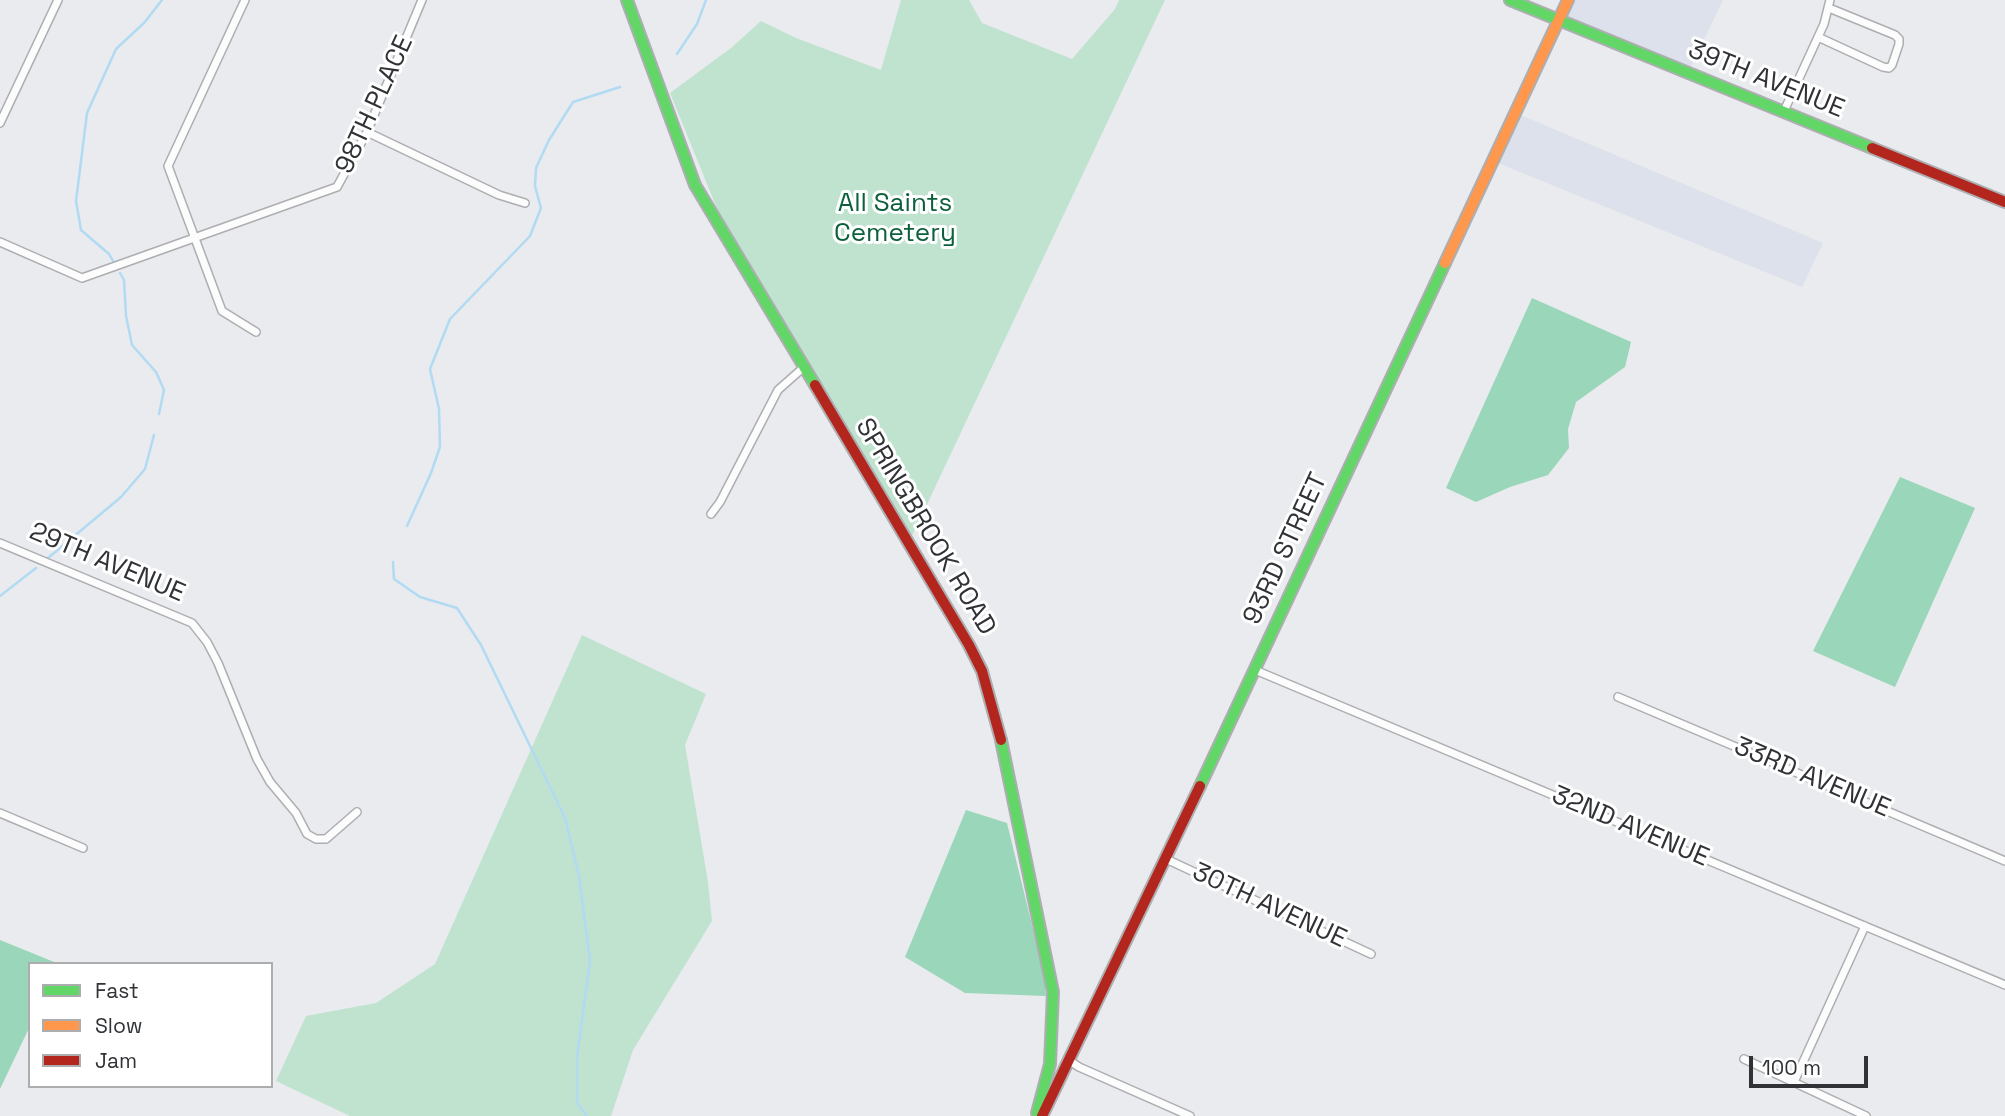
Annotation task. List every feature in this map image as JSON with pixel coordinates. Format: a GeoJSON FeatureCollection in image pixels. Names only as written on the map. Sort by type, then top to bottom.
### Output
{"type":"FeatureCollection","features":[{"type":"Feature","properties":{"kind":"street"},"geometry":{"type":"LineString","coordinates":[[0,123],[58,0]]}},
{"type":"Feature","properties":{"kind":"street"},"geometry":{"type":"LineString","coordinates":[[245,0],[169,166],[222,312],[256,332]]}},
{"type":"Feature","properties":{"kind":"street","name":"98TH PLACE"},"geometry":{"type":"LineString","coordinates":[[195,239],[337,187],[367,132],[422,0]]}},
{"type":"Feature","properties":{"kind":"street","name":"SPRINGBROOK ROAD"},"geometry":{"type":"LineString","coordinates":[[626,0],[695,185],[932,580],[982,671],[1004,750],[1053,992],[1052,1051],[1037,1116]]}},
{"type":"Feature","properties":{"kind":"street","name":"39TH AVENUE"},"geometry":{"type":"LineString","coordinates":[[1510,0],[2005,202]]}},
{"type":"Feature","properties":{"kind":"street","name":"93RD STREET"},"geometry":{"type":"LineString","coordinates":[[1042,1116],[1255,670],[1567,0]]}},
{"type":"Feature","properties":{"kind":"street"},"geometry":{"type":"LineString","coordinates":[[1784,111],[1818,37],[1829,4],[1895,35],[1899,44],[1889,68],[1818,37]]}},
{"type":"Feature","properties":{"kind":"street"},"geometry":{"type":"LineString","coordinates":[[367,132],[499,195],[525,203]]}},
{"type":"Feature","properties":{"kind":"street"},"geometry":{"type":"LineString","coordinates":[[0,242],[82,278],[195,239]]}},
{"type":"Feature","properties":{"kind":"street"},"geometry":{"type":"LineString","coordinates":[[711,514],[720,502],[778,390],[804,367]]}},
{"type":"Feature","properties":{"kind":"street","name":"29TH AVENUE"},"geometry":{"type":"LineString","coordinates":[[0,543],[192,624],[207,642],[218,663],[257,759],[270,782],[296,813],[307,834],[316,839],[326,839],[358,812]]}},
{"type":"Feature","properties":{"kind":"street","name":"32ND AVENUE"},"geometry":{"type":"LineString","coordinates":[[1255,670],[2005,985]]}},
{"type":"Feature","properties":{"kind":"street","name":"33RD AVENUE"},"geometry":{"type":"LineString","coordinates":[[1618,697],[2005,861]]}},
{"type":"Feature","properties":{"kind":"street"},"geometry":{"type":"LineString","coordinates":[[0,813],[83,848]]}},
{"type":"Feature","properties":{"kind":"street","name":"30TH AVENUE"},"geometry":{"type":"LineString","coordinates":[[1166,859],[1371,954]]}},
{"type":"Feature","properties":{"kind":"street"},"geometry":{"type":"LineString","coordinates":[[1794,1082],[1865,926]]}},
{"type":"Feature","properties":{"kind":"street"},"geometry":{"type":"LineString","coordinates":[[1052,1051],[1079,1068],[1191,1116]]}},
{"type":"Feature","properties":{"kind":"street"},"geometry":{"type":"LineString","coordinates":[[1744,1059],[1866,1116]]}},
{"type":"Feature","properties":{"kind":"shaded area"},"geometry":{"type":"Polygon","coordinates":[[[1568,0],[1723,0],[1688,73],[1559,20],[1568,0]]]}},
{"type":"Feature","properties":{"kind":"shaded area"},"geometry":{"type":"Polygon","coordinates":[[[1516,113],[1823,243],[1802,287],[1493,161],[1516,113]]]}},
{"type":"Feature","properties":{"kind":"green space","name":"All Saints Cemetery"},"geometry":{"type":"Polygon","coordinates":[[[901,0],[969,0],[982,23],[1072,59],[1115,9],[1119,0],[1165,0],[912,536],[718,211],[670,93],[731,48],[761,21],[796,38],[881,70],[901,0]]]}},
{"type":"Feature","properties":{"kind":"green space"},"geometry":{"type":"Polygon","coordinates":[[[1532,298],[1631,342],[1625,367],[1576,402],[1568,429],[1569,448],[1548,475],[1510,487],[1476,502],[1446,488],[1532,298]]]}},
{"type":"Feature","properties":{"kind":"green space"},"geometry":{"type":"Polygon","coordinates":[[[1900,477],[1975,508],[1895,687],[1813,651],[1900,477]]]}},
{"type":"Feature","properties":{"kind":"green space"},"geometry":{"type":"Polygon","coordinates":[[[582,635],[706,694],[685,745],[712,921],[633,1050],[611,1116],[350,1116],[276,1081],[306,1016],[376,1003],[435,964],[582,635]]]}},
{"type":"Feature","properties":{"kind":"green space"},"geometry":{"type":"Polygon","coordinates":[[[966,810],[1007,823],[1044,974],[1046,996],[965,993],[905,957],[966,810]]]}},
{"type":"Feature","properties":{"kind":"green space"},"geometry":{"type":"Polygon","coordinates":[[[0,940],[54,962],[28,962],[28,1030],[0,1089],[0,940]]]}},
{"type":"Feature","properties":{"kind":"waterway"},"geometry":{"type":"LineString","coordinates":[[113,261],[109,254],[81,230],[76,201],[87,113],[116,49],[144,23],[162,0]]}},
{"type":"Feature","properties":{"kind":"waterway"},"geometry":{"type":"LineString","coordinates":[[677,54],[697,24],[706,0]]}},
{"type":"Feature","properties":{"kind":"waterway"},"geometry":{"type":"LineString","coordinates":[[407,526],[440,447],[439,409],[430,369],[450,319],[530,236],[541,208],[535,186],[536,168],[549,140],[573,102],[620,87]]}},
{"type":"Feature","properties":{"kind":"waterway"},"geometry":{"type":"LineString","coordinates":[[120,273],[124,280],[126,316],[132,345],[156,372],[164,390],[159,414]]}},
{"type":"Feature","properties":{"kind":"waterway"},"geometry":{"type":"LineString","coordinates":[[48,558],[121,497],[145,469],[154,435]]}},
{"type":"Feature","properties":{"kind":"waterway"},"geometry":{"type":"LineString","coordinates":[[393,562],[394,579],[420,597],[457,608],[481,645],[565,818],[579,876],[590,961],[577,1057],[577,1103],[587,1116]]}},
{"type":"Feature","properties":{"kind":"waterway"},"geometry":{"type":"LineString","coordinates":[[0,596],[36,568]]}},
{"type":"Feature","properties":{"kind":"traffic: fast"},"geometry":{"type":"LineString","coordinates":[[627,0],[695,185],[815,385]]}},
{"type":"Feature","properties":{"kind":"traffic: fast"},"geometry":{"type":"LineString","coordinates":[[1510,0],[1872,148]]}},
{"type":"Feature","properties":{"kind":"traffic: fast"},"geometry":{"type":"LineString","coordinates":[[1200,786],[1445,263]]}},
{"type":"Feature","properties":{"kind":"traffic: fast"},"geometry":{"type":"LineString","coordinates":[[1001,740],[1053,992],[1050,1064],[1037,1113]]}},
{"type":"Feature","properties":{"kind":"traffic: slow"},"geometry":{"type":"LineString","coordinates":[[1445,263],[1568,0]]}},
{"type":"Feature","properties":{"kind":"traffic: jam"},"geometry":{"type":"LineString","coordinates":[[1872,148],[2005,202]]}},
{"type":"Feature","properties":{"kind":"traffic: jam"},"geometry":{"type":"LineString","coordinates":[[815,385],[969,645],[982,671],[1001,740]]}},
{"type":"Feature","properties":{"kind":"traffic: jam"},"geometry":{"type":"LineString","coordinates":[[1042,1116],[1200,786]]}}]}
